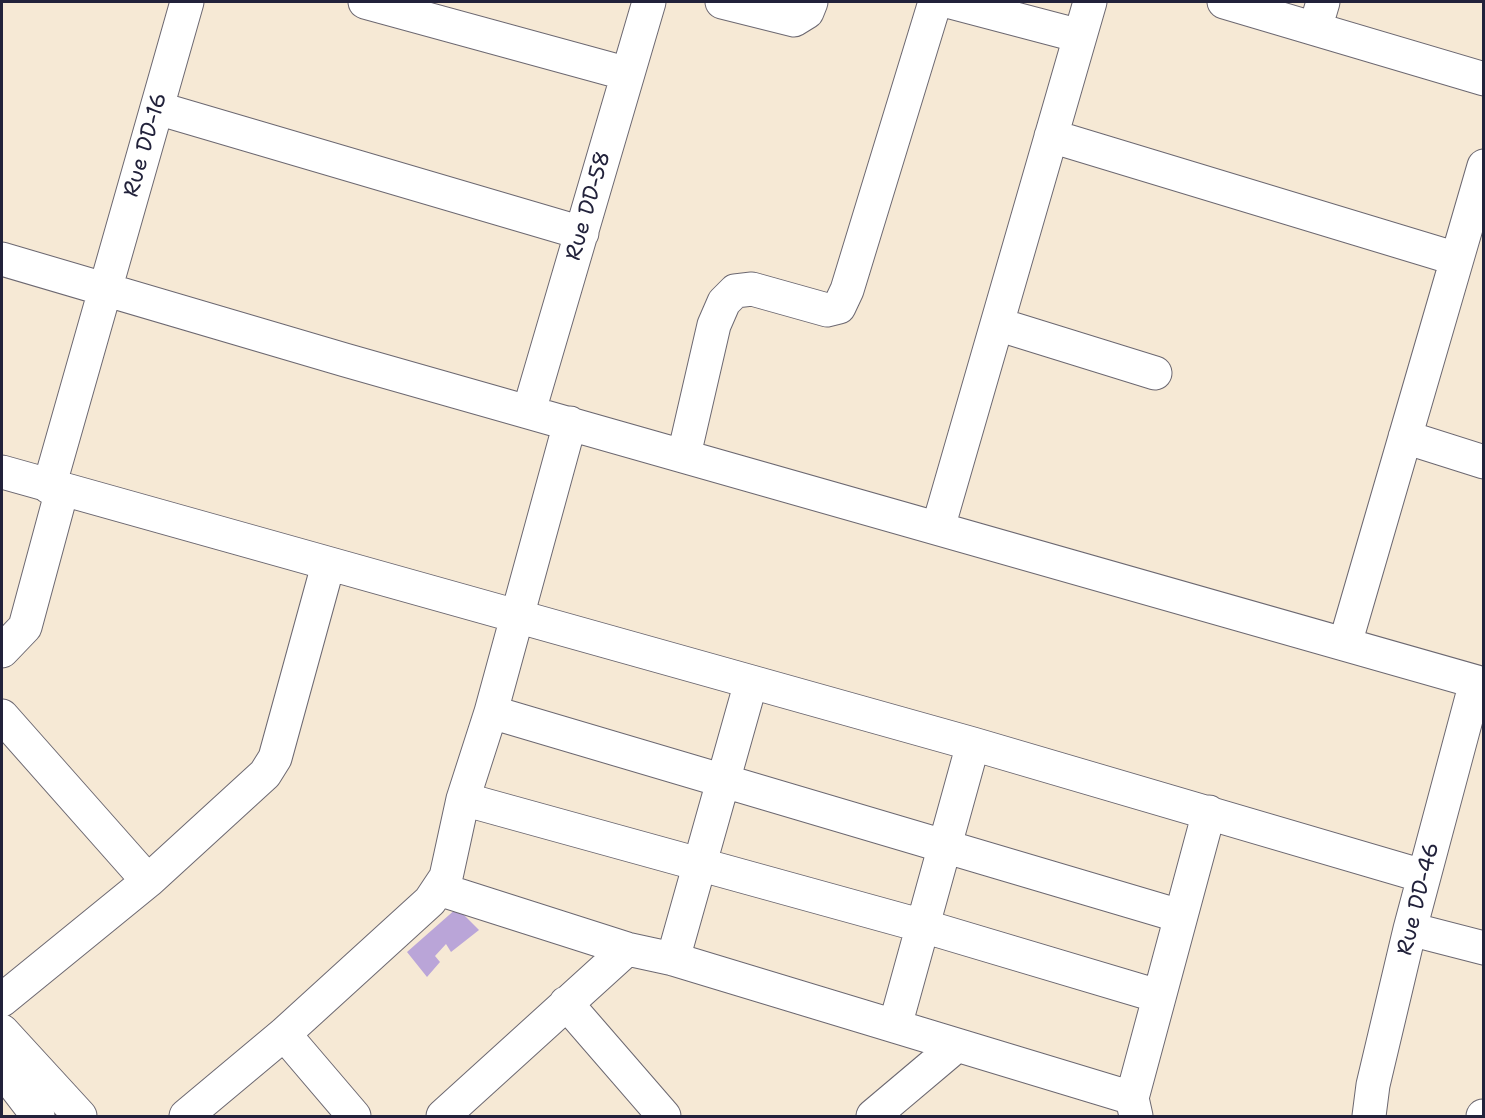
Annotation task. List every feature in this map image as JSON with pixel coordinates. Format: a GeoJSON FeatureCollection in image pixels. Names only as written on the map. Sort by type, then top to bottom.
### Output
{"type":"FeatureCollection","features":[{"type":"Feature","properties":{"kind":"street","name":"Rue DD-16"},"geometry":{"type":"LineString","coordinates":[[2,651],[25,627],[55,488],[104,289],[187,2]]}},
{"type":"Feature","properties":{"kind":"street"},"geometry":{"type":"LineString","coordinates":[[365,2],[628,74]]}},
{"type":"Feature","properties":{"kind":"street","name":"Rue DD-58"},"geometry":{"type":"LineString","coordinates":[[529,411],[649,2]]}},
{"type":"Feature","properties":{"kind":"street"},"geometry":{"type":"LineString","coordinates":[[722,2],[794,20],[807,12],[811,2]]}},
{"type":"Feature","properties":{"kind":"street"},"geometry":{"type":"LineString","coordinates":[[684,455],[714,325],[724,302],[735,291],[752,289],[827,310],[839,308],[847,290],[935,2]]}},
{"type":"Feature","properties":{"kind":"street"},"geometry":{"type":"LineString","coordinates":[[951,2],[1080,36]]}},
{"type":"Feature","properties":{"kind":"street"},"geometry":{"type":"LineString","coordinates":[[938,528],[1090,2]]}},
{"type":"Feature","properties":{"kind":"street"},"geometry":{"type":"LineString","coordinates":[[1224,2],[1319,15],[1484,79]]}},
{"type":"Feature","properties":{"kind":"street"},"geometry":{"type":"LineString","coordinates":[[157,108],[582,233]]}},
{"type":"Feature","properties":{"kind":"street"},"geometry":{"type":"LineString","coordinates":[[1051,136],[1457,259]]}},
{"type":"Feature","properties":{"kind":"street"},"geometry":{"type":"LineString","coordinates":[[1345,644],[1457,259],[1475,223],[1484,166]]}},
{"type":"Feature","properties":{"kind":"street"},"geometry":{"type":"LineString","coordinates":[[2,259],[1480,683]]}},
{"type":"Feature","properties":{"kind":"street"},"geometry":{"type":"LineString","coordinates":[[997,324],[1155,373]]}},
{"type":"Feature","properties":{"kind":"street"},"geometry":{"type":"LineString","coordinates":[[186,1116],[284,1034],[430,901],[446,877],[463,799],[491,712],[570,423]]}},
{"type":"Feature","properties":{"kind":"street"},"geometry":{"type":"LineString","coordinates":[[1404,437],[1484,462]]}},
{"type":"Feature","properties":{"kind":"street"},"geometry":{"type":"LineString","coordinates":[[2,472],[973,744],[1424,876]]}},
{"type":"Feature","properties":{"kind":"street"},"geometry":{"type":"LineString","coordinates":[[2,1000],[148,881],[266,774],[271,766],[328,565]]}},
{"type":"Feature","properties":{"kind":"street"},"geometry":{"type":"LineString","coordinates":[[674,959],[751,682]]}},
{"type":"Feature","properties":{"kind":"street","name":"Rue DD-46"},"geometry":{"type":"LineString","coordinates":[[1369,1116],[1373,1085],[1410,929],[1480,683]]}},
{"type":"Feature","properties":{"kind":"street"},"geometry":{"type":"LineString","coordinates":[[491,712],[723,783],[1180,916]]}},
{"type":"Feature","properties":{"kind":"street"},"geometry":{"type":"LineString","coordinates":[[2,716],[148,881]]}},
{"type":"Feature","properties":{"kind":"street"},"geometry":{"type":"LineString","coordinates":[[895,1026],[973,744]]}},
{"type":"Feature","properties":{"kind":"street"},"geometry":{"type":"LineString","coordinates":[[463,799],[700,867],[923,926],[1158,996]]}},
{"type":"Feature","properties":{"kind":"street"},"geometry":{"type":"LineString","coordinates":[[438,890],[627,949],[674,959],[895,1026],[1134,1107],[1158,996],[1209,812]]}},
{"type":"Feature","properties":{"kind":"street"},"geometry":{"type":"LineString","coordinates":[[1410,929],[1484,948]]}},
{"type":"Feature","properties":{"kind":"street"},"geometry":{"type":"LineString","coordinates":[[443,1116],[627,949]]}},
{"type":"Feature","properties":{"kind":"street"},"geometry":{"type":"LineString","coordinates":[[566,1003],[664,1116]]}},
{"type":"Feature","properties":{"kind":"street"},"geometry":{"type":"LineString","coordinates":[[2,1031],[80,1116]]}},
{"type":"Feature","properties":{"kind":"street"},"geometry":{"type":"LineString","coordinates":[[284,1034],[354,1116]]}},
{"type":"Feature","properties":{"kind":"street"},"geometry":{"type":"LineString","coordinates":[[873,1116],[956,1046]]}},
{"type":"Feature","properties":{"kind":"street"},"geometry":{"type":"LineString","coordinates":[[2,1069],[38,1116]]}},
{"type":"Feature","properties":{"kind":"street"},"geometry":{"type":"LineString","coordinates":[[2,1108],[10,1116]]}},
{"type":"Feature","properties":{"kind":"building"},"geometry":{"type":"Polygon","coordinates":[[[457,908],[479,930],[451,952],[446,944],[435,956],[440,962],[427,977],[407,952],[457,908]]]}}]}
